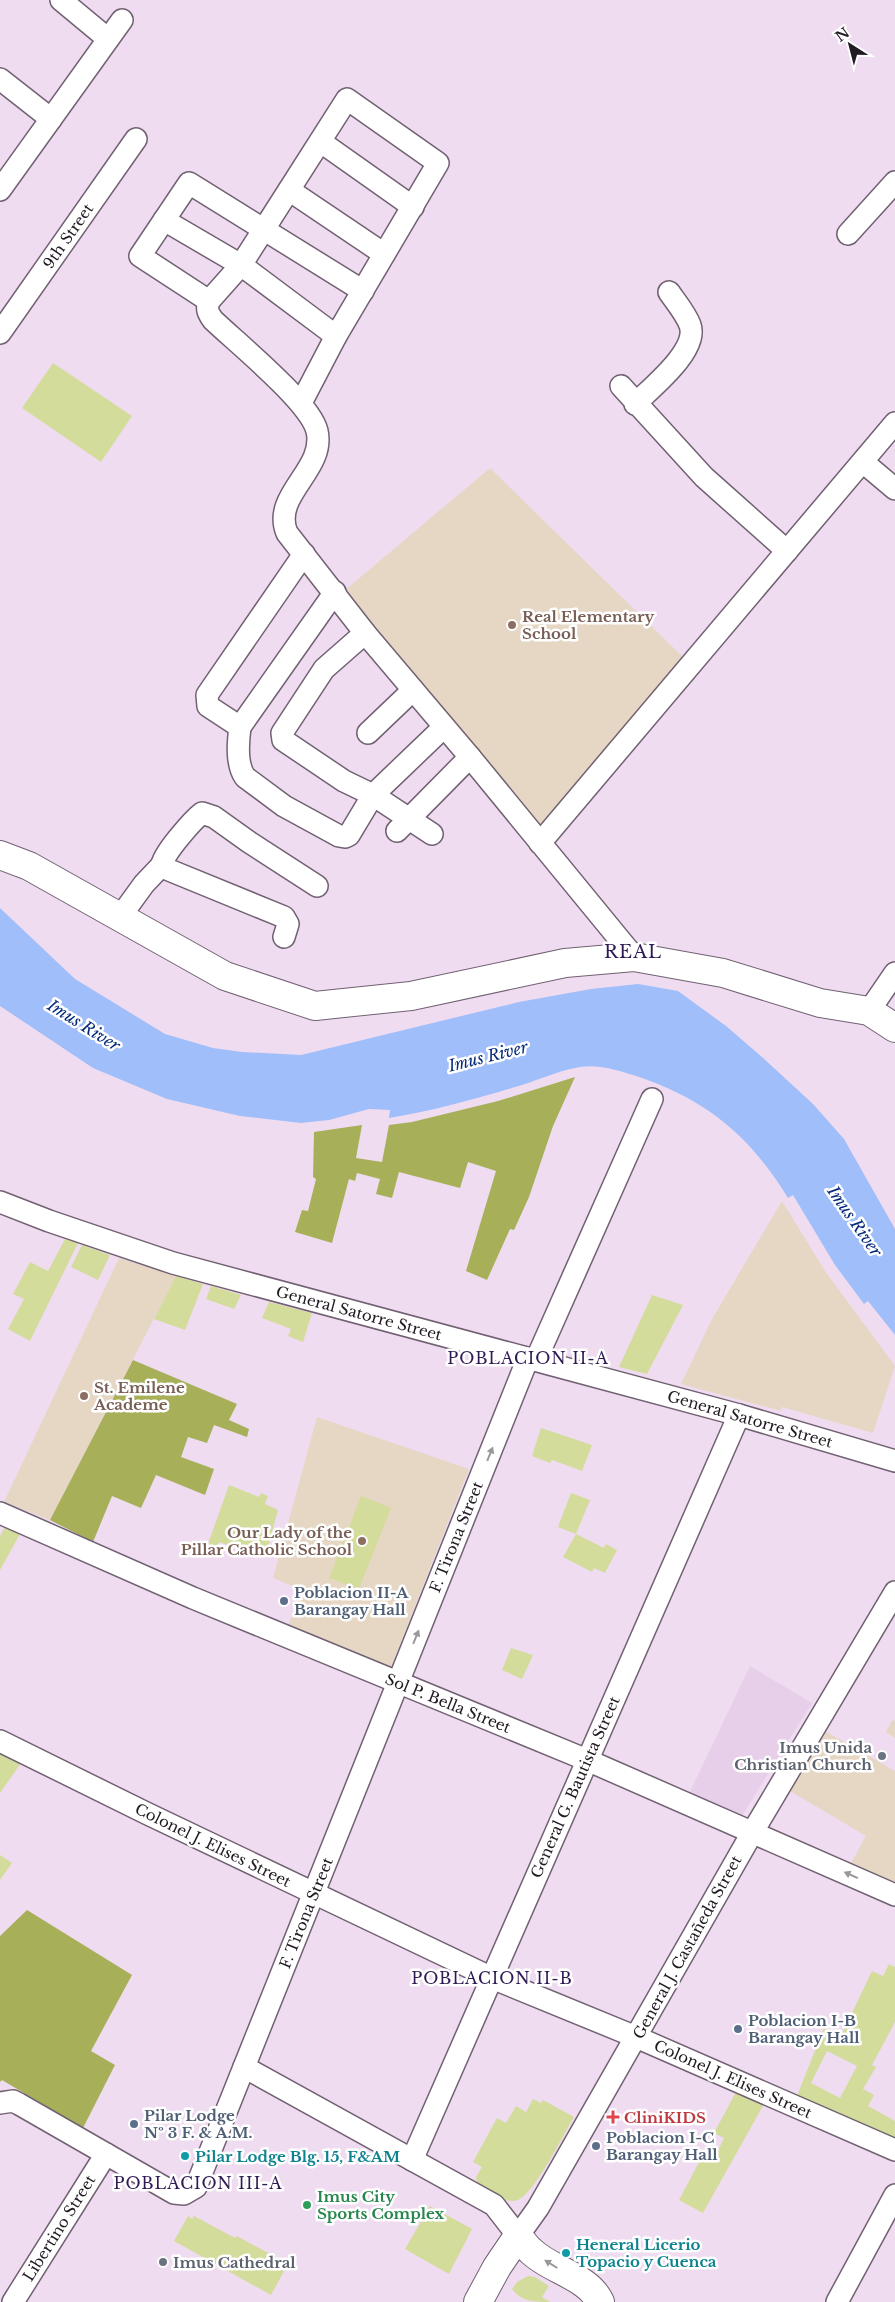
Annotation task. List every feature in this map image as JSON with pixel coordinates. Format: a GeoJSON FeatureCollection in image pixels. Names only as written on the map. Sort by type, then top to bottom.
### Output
{"type":"FeatureCollection","features":[{"type":"Feature","properties":{"kind":"main road"},"geometry":{"type":"LineString","coordinates":[[0,855],[29,866],[225,976],[315,1006],[411,996],[565,963],[634,957],[723,973],[820,1003],[869,1011],[895,1028]]}},
{"type":"Feature","properties":{"kind":"main road"},"geometry":{"type":"LineString","coordinates":[[518,2236],[531,2252],[588,2287],[600,2302]]}},
{"type":"Feature","properties":{"kind":"main road","name":"General J. Castañeda Street"},"geometry":{"type":"LineString","coordinates":[[478,2302],[497,2266],[518,2236]]}},
{"type":"Feature","properties":{"kind":"street"},"geometry":{"type":"LineString","coordinates":[[61,0],[108,39]]}},
{"type":"Feature","properties":{"kind":"street"},"geometry":{"type":"LineString","coordinates":[[0,190],[122,20]]}},
{"type":"Feature","properties":{"kind":"street"},"geometry":{"type":"LineString","coordinates":[[0,79],[51,119]]}},
{"type":"Feature","properties":{"kind":"street"},"geometry":{"type":"LineString","coordinates":[[301,403],[336,336],[438,163],[347,100],[241,265],[209,301],[207,308],[213,320],[301,403],[317,430],[318,446],[313,460],[285,507],[282,523],[287,533],[335,592],[365,633],[470,757],[634,957]]}},
{"type":"Feature","properties":{"kind":"street","name":"9th Street"},"geometry":{"type":"LineString","coordinates":[[0,333],[136,139]]}},
{"type":"Feature","properties":{"kind":"street"},"geometry":{"type":"LineString","coordinates":[[321,142],[413,207]]}},
{"type":"Feature","properties":{"kind":"street"},"geometry":{"type":"LineString","coordinates":[[848,234],[895,182]]}},
{"type":"Feature","properties":{"kind":"street"},"geometry":{"type":"LineString","coordinates":[[209,301],[140,256],[189,183],[362,291]]}},
{"type":"Feature","properties":{"kind":"street"},"geometry":{"type":"LineString","coordinates":[[289,190],[384,254]]}},
{"type":"Feature","properties":{"kind":"street"},"geometry":{"type":"LineString","coordinates":[[164,220],[241,265],[336,336]]}},
{"type":"Feature","properties":{"kind":"street"},"geometry":{"type":"LineString","coordinates":[[635,404],[684,353],[691,340],[690,323],[669,292]]}},
{"type":"Feature","properties":{"kind":"street"},"geometry":{"type":"LineString","coordinates":[[621,386],[635,404],[704,477],[787,551]]}},
{"type":"Feature","properties":{"kind":"street"},"geometry":{"type":"LineString","coordinates":[[540,843],[895,422]]}},
{"type":"Feature","properties":{"kind":"street"},"geometry":{"type":"LineString","coordinates":[[863,462],[895,489]]}},
{"type":"Feature","properties":{"kind":"street"},"geometry":{"type":"LineString","coordinates":[[240,727],[208,706],[207,695],[304,554]]}},
{"type":"Feature","properties":{"kind":"street"},"geometry":{"type":"LineString","coordinates":[[335,592],[240,727],[238,755],[244,777],[284,806],[339,836],[345,837],[349,835],[373,796],[444,727]]}},
{"type":"Feature","properties":{"kind":"street"},"geometry":{"type":"LineString","coordinates":[[365,633],[324,669],[282,733],[283,740],[344,781],[373,796],[402,824],[432,834]]}},
{"type":"Feature","properties":{"kind":"street"},"geometry":{"type":"LineString","coordinates":[[368,733],[413,690]]}},
{"type":"Feature","properties":{"kind":"street"},"geometry":{"type":"LineString","coordinates":[[402,824],[470,757]]}},
{"type":"Feature","properties":{"kind":"street"},"geometry":{"type":"LineString","coordinates":[[120,916],[144,884],[162,865],[164,857],[193,820],[202,813],[214,817],[317,886]]}},
{"type":"Feature","properties":{"kind":"street"},"geometry":{"type":"LineString","coordinates":[[162,865],[169,870],[284,916],[288,924],[284,936]]}},
{"type":"Feature","properties":{"kind":"street"},"geometry":{"type":"LineString","coordinates":[[869,1011],[895,973]]}},
{"type":"Feature","properties":{"kind":"street","name":"F. Tirona Street"},"geometry":{"type":"LineString","coordinates":[[106,2154],[174,2193],[184,2194],[192,2190],[198,2183],[398,1683],[532,1359],[652,1099]]}},
{"type":"Feature","properties":{"kind":"street","name":"General Satorre Street"},"geometry":{"type":"LineString","coordinates":[[0,1202],[163,1260],[739,1415],[895,1461]]}},
{"type":"Feature","properties":{"kind":"street","name":"General G. Bautista Street"},"geometry":{"type":"LineString","coordinates":[[412,2160],[739,1415]]}},
{"type":"Feature","properties":{"kind":"street","name":"Sol P. Bella Street"},"geometry":{"type":"LineString","coordinates":[[0,1513],[193,1598],[587,1760],[895,1896]]}},
{"type":"Feature","properties":{"kind":"street","name":"General J. Castañeda Street"},"geometry":{"type":"LineString","coordinates":[[518,2236],[538,2208],[752,1833],[895,1592]]}},
{"type":"Feature","properties":{"kind":"street","name":"Colonel J. Elises Street"},"geometry":{"type":"LineString","coordinates":[[0,1741],[314,1894],[492,1978],[636,2037],[895,2150]]}},
{"type":"Feature","properties":{"kind":"street"},"geometry":{"type":"LineString","coordinates":[[244,2067],[494,2205],[518,2236]]}},
{"type":"Feature","properties":{"kind":"street"},"geometry":{"type":"LineString","coordinates":[[3,2102],[19,2104],[106,2154]]}},
{"type":"Feature","properties":{"kind":"street","name":"Libertino Street"},"geometry":{"type":"LineString","coordinates":[[13,2302],[106,2154]]}},
{"type":"Feature","properties":{"kind":"street"},"geometry":{"type":"LineString","coordinates":[[837,2302],[895,2195]]}},
{"type":"Feature","properties":{"kind":"shaded area","name":"Real Elementary School"},"geometry":{"type":"Polygon","coordinates":[[[490,468],[685,659],[542,827],[344,591],[490,468]]]}},
{"type":"Feature","properties":{"kind":"shaded area"},"geometry":{"type":"Polygon","coordinates":[[[782,1201],[825,1271],[895,1366],[873,1433],[782,1407],[781,1411],[681,1384],[712,1319],[782,1201]]]}},
{"type":"Feature","properties":{"kind":"shaded area","name":"St. Emilene Academe"},"geometry":{"type":"Polygon","coordinates":[[[119,1258],[176,1276],[50,1520],[4,1502],[119,1258]]]}},
{"type":"Feature","properties":{"kind":"shaded area","name":"Our Lady of the Pillar Catholic School"},"geometry":{"type":"Polygon","coordinates":[[[317,1417],[469,1469],[391,1667],[288,1626],[302,1590],[273,1578],[317,1417]]]}},
{"type":"Feature","properties":{"kind":"shaded area"},"geometry":{"type":"Polygon","coordinates":[[[750,1666],[812,1703],[740,1819],[688,1796],[750,1666]]]}},
{"type":"Feature","properties":{"kind":"shaded area"},"geometry":{"type":"Polygon","coordinates":[[[892,1720],[895,1721],[895,1738],[886,1732],[892,1720]]]}},
{"type":"Feature","properties":{"kind":"shaded area"},"geometry":{"type":"Polygon","coordinates":[[[825,1731],[895,1771],[895,1886],[850,1865],[866,1836],[790,1791],[825,1731]]]}},
{"type":"Feature","properties":{"kind":"green space"},"geometry":{"type":"Polygon","coordinates":[[[53,363],[132,416],[101,462],[22,408],[53,363]]]}},
{"type":"Feature","properties":{"kind":"green space"},"geometry":{"type":"Polygon","coordinates":[[[575,1077],[553,1126],[529,1197],[514,1230],[510,1229],[487,1280],[466,1271],[496,1171],[468,1162],[460,1188],[399,1172],[392,1198],[376,1194],[380,1179],[357,1173],[355,1181],[349,1179],[332,1243],[295,1232],[302,1210],[308,1211],[316,1179],[313,1177],[314,1132],[362,1125],[356,1158],[382,1162],[389,1125],[412,1122],[498,1101],[575,1077]]]}},
{"type":"Feature","properties":{"kind":"green space"},"geometry":{"type":"Polygon","coordinates":[[[65,1239],[78,1243],[30,1341],[8,1329],[24,1299],[13,1294],[30,1262],[48,1271],[65,1239]]]}},
{"type":"Feature","properties":{"kind":"green space"},"geometry":{"type":"Polygon","coordinates":[[[82,1245],[110,1255],[98,1280],[71,1267],[82,1245]]]}},
{"type":"Feature","properties":{"kind":"green space"},"geometry":{"type":"Polygon","coordinates":[[[176,1276],[203,1284],[185,1330],[154,1319],[176,1276]]]}},
{"type":"Feature","properties":{"kind":"green space"},"geometry":{"type":"Polygon","coordinates":[[[211,1286],[241,1295],[234,1309],[206,1299],[211,1286]]]}},
{"type":"Feature","properties":{"kind":"green space"},"geometry":{"type":"Polygon","coordinates":[[[652,1295],[683,1305],[647,1374],[619,1367],[652,1295]]]}},
{"type":"Feature","properties":{"kind":"green space"},"geometry":{"type":"Polygon","coordinates":[[[269,1302],[312,1313],[303,1342],[288,1336],[291,1329],[262,1318],[269,1302]]]}},
{"type":"Feature","properties":{"kind":"green space"},"geometry":{"type":"Polygon","coordinates":[[[133,1360],[237,1404],[229,1420],[249,1429],[247,1437],[214,1425],[207,1443],[188,1437],[181,1457],[214,1469],[205,1495],[156,1475],[141,1508],[112,1496],[93,1542],[50,1520],[133,1360]]]}},
{"type":"Feature","properties":{"kind":"green space"},"geometry":{"type":"Polygon","coordinates":[[[541,1428],[592,1445],[582,1471],[552,1460],[550,1463],[532,1456],[541,1428]]]}},
{"type":"Feature","properties":{"kind":"green space"},"geometry":{"type":"Polygon","coordinates":[[[229,1485],[259,1497],[261,1493],[268,1496],[265,1504],[278,1510],[265,1558],[219,1542],[216,1548],[208,1544],[229,1485]]]}},
{"type":"Feature","properties":{"kind":"green space"},"geometry":{"type":"Polygon","coordinates":[[[571,1493],[590,1500],[576,1534],[558,1527],[571,1493]]]}},
{"type":"Feature","properties":{"kind":"green space"},"geometry":{"type":"Polygon","coordinates":[[[361,1496],[391,1508],[359,1589],[329,1578],[361,1496]]]}},
{"type":"Feature","properties":{"kind":"green space"},"geometry":{"type":"Polygon","coordinates":[[[5,1527],[20,1534],[0,1570],[0,1536],[5,1527]]]}},
{"type":"Feature","properties":{"kind":"green space"},"geometry":{"type":"Polygon","coordinates":[[[576,1534],[604,1548],[606,1544],[617,1550],[605,1573],[594,1568],[592,1572],[563,1557],[576,1534]]]}},
{"type":"Feature","properties":{"kind":"green space"},"geometry":{"type":"Polygon","coordinates":[[[511,1648],[533,1655],[522,1679],[502,1670],[511,1648]]]}},
{"type":"Feature","properties":{"kind":"green space"},"geometry":{"type":"Polygon","coordinates":[[[0,1752],[21,1763],[0,1793],[0,1752]]]}},
{"type":"Feature","properties":{"kind":"green space"},"geometry":{"type":"Polygon","coordinates":[[[0,1855],[12,1863],[0,1880],[0,1855]]]}},
{"type":"Feature","properties":{"kind":"green space"},"geometry":{"type":"Polygon","coordinates":[[[27,1910],[132,1975],[91,2051],[115,2065],[83,2128],[2,2080],[0,2082],[0,1936],[27,1910]]]}},
{"type":"Feature","properties":{"kind":"green space"},"geometry":{"type":"Polygon","coordinates":[[[889,1964],[895,1967],[895,2022],[872,2065],[876,2067],[863,2089],[874,2095],[868,2106],[895,2121],[895,2138],[797,2096],[824,2028],[841,2036],[872,1971],[883,1976],[889,1964]],[[827,2051],[811,2083],[840,2098],[857,2066],[827,2051]]]}},
{"type":"Feature","properties":{"kind":"green space"},"geometry":{"type":"Polygon","coordinates":[[[736,2092],[764,2104],[703,2213],[679,2200],[707,2147],[717,2152],[724,2138],[714,2133],[736,2092]]]}},
{"type":"Feature","properties":{"kind":"green space"},"geometry":{"type":"Polygon","coordinates":[[[533,2099],[541,2103],[543,2100],[574,2117],[532,2187],[518,2200],[508,2201],[491,2193],[477,2183],[476,2177],[482,2167],[473,2162],[497,2118],[506,2123],[516,2106],[526,2112],[533,2099]]]}},
{"type":"Feature","properties":{"kind":"green space"},"geometry":{"type":"Polygon","coordinates":[[[430,2206],[472,2229],[449,2274],[405,2249],[430,2206]]]}},
{"type":"Feature","properties":{"kind":"green space"},"geometry":{"type":"Polygon","coordinates":[[[188,2216],[192,2219],[194,2216],[235,2238],[237,2236],[288,2264],[271,2295],[174,2241],[188,2216]]]}},
{"type":"Feature","properties":{"kind":"green space"},"geometry":{"type":"Polygon","coordinates":[[[528,2276],[535,2277],[549,2286],[542,2297],[550,2302],[524,2299],[512,2289],[517,2282],[528,2276]]]}},
{"type":"Feature","properties":{"kind":"water","name":"Imus River"},"geometry":{"type":"Polygon","coordinates":[[[0,908],[75,979],[165,1034],[213,1048],[242,1052],[301,1055],[519,1002],[591,989],[638,984],[678,991],[726,1026],[762,1057],[813,1104],[844,1139],[895,1229],[895,1335],[868,1301],[864,1304],[835,1265],[793,1195],[788,1198],[774,1176],[743,1139],[706,1109],[663,1086],[610,1069],[587,1066],[565,1070],[522,1085],[406,1115],[389,1118],[390,1110],[369,1109],[329,1120],[301,1123],[240,1116],[167,1099],[93,1068],[0,1006],[0,908]]]}},
{"type":"Feature","properties":{"kind":"place","name":"Real Elementary School"},"geometry":{"type":"Point","coordinates":[512,625]}},
{"type":"Feature","properties":{"kind":"place","name":"St. Emilene Academe"},"geometry":{"type":"Point","coordinates":[84,1396]}},
{"type":"Feature","properties":{"kind":"place","name":"Our Lady of the Pillar Catholic School"},"geometry":{"type":"Point","coordinates":[362,1541]}},
{"type":"Feature","properties":{"kind":"place","name":"Poblacion II-A Barangay Hall"},"geometry":{"type":"Point","coordinates":[284,1601]}},
{"type":"Feature","properties":{"kind":"place","name":"Imus Unida Christian Church"},"geometry":{"type":"Point","coordinates":[882,1756]}},
{"type":"Feature","properties":{"kind":"place","name":"Poblacion I-B Barangay Hall"},"geometry":{"type":"Point","coordinates":[738,2029]}},
{"type":"Feature","properties":{"kind":"place","name":"CliniKIDS"},"geometry":{"type":"Point","coordinates":[613,2117]}},
{"type":"Feature","properties":{"kind":"place","name":"Pilar Lodge № 3 F. & A.M."},"geometry":{"type":"Point","coordinates":[134,2124]}},
{"type":"Feature","properties":{"kind":"place","name":"Poblacion I-C Barangay Hall"},"geometry":{"type":"Point","coordinates":[596,2146]}},
{"type":"Feature","properties":{"kind":"place","name":"Pilar Lodge Blg. 15, F&AM"},"geometry":{"type":"Point","coordinates":[185,2156]}},
{"type":"Feature","properties":{"kind":"place","name":"Imus City Sports Complex"},"geometry":{"type":"Point","coordinates":[307,2205]}},
{"type":"Feature","properties":{"kind":"place","name":"Heneral Licerio Topacio y Cuenca"},"geometry":{"type":"Point","coordinates":[566,2253]}},
{"type":"Feature","properties":{"kind":"place","name":"Imus Cathedral"},"geometry":{"type":"Point","coordinates":[163,2262]}},
{"type":"Feature","properties":{"kind":"district","name":"REAL"},"geometry":{"type":"Point","coordinates":[633,952]}},
{"type":"Feature","properties":{"kind":"district","name":"POBLACION II-A"},"geometry":{"type":"Point","coordinates":[528,1358]}},
{"type":"Feature","properties":{"kind":"district","name":"POBLACION II-B"},"geometry":{"type":"Point","coordinates":[492,1978]}},
{"type":"Feature","properties":{"kind":"district","name":"POBLACION III-A"},"geometry":{"type":"Point","coordinates":[198,2183]}}]}
